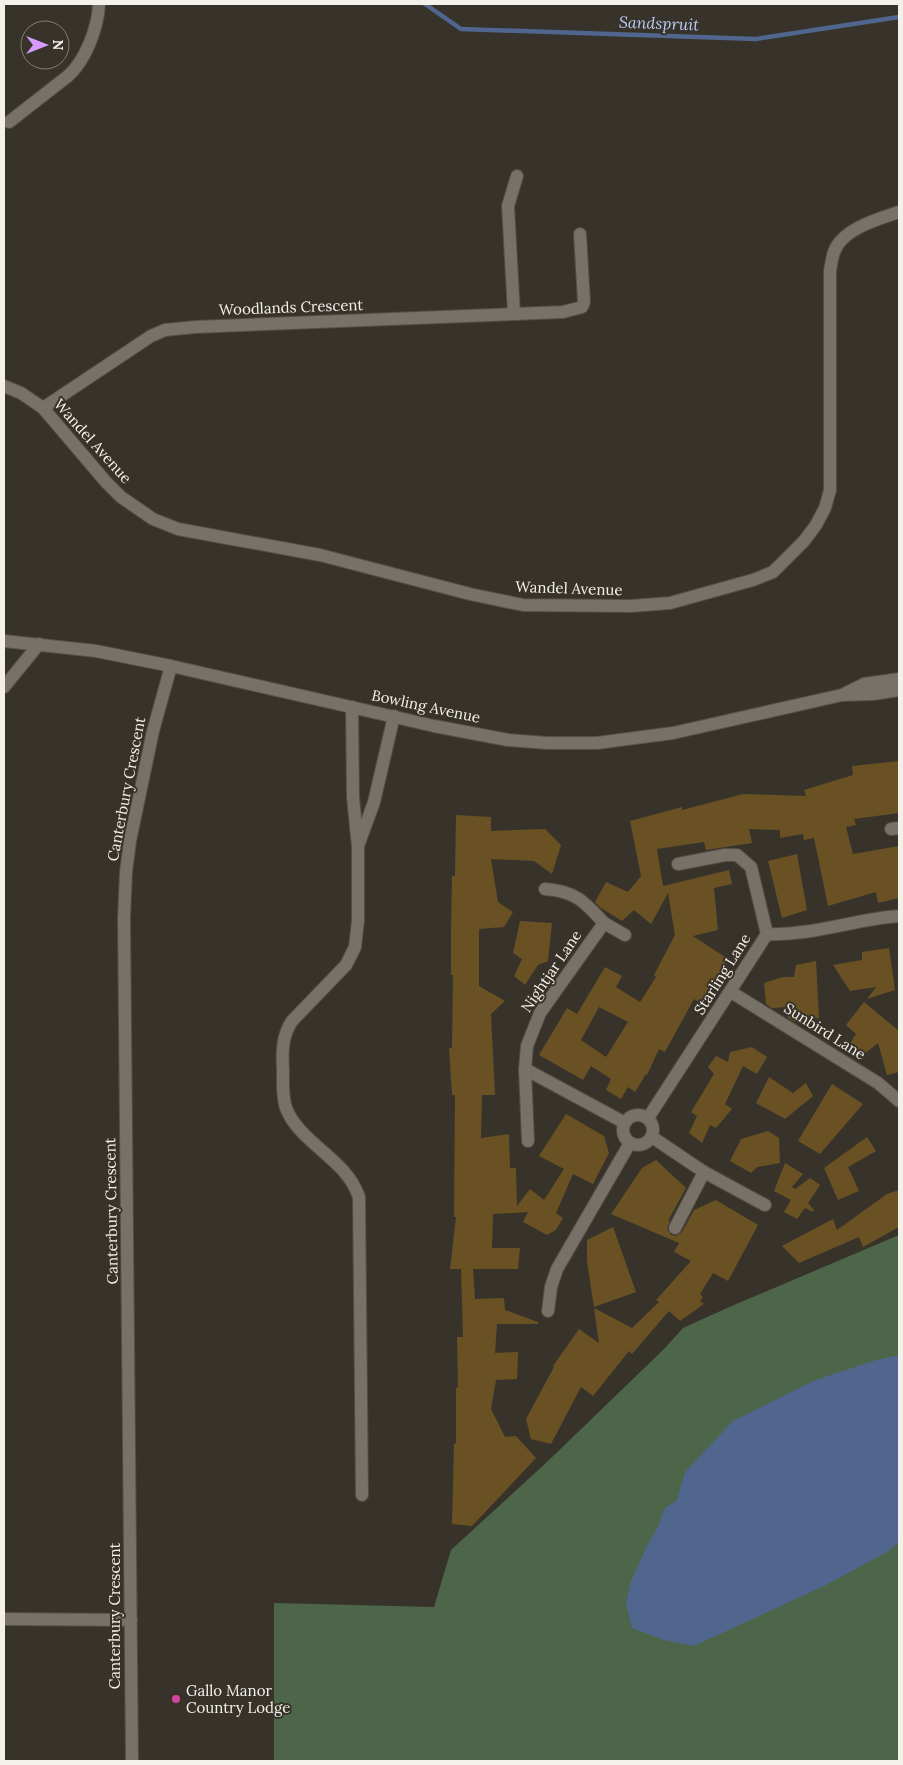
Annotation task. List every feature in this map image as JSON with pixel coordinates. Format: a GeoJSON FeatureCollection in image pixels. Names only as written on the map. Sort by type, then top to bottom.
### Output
{"type":"FeatureCollection","features":[{"type":"Feature","properties":{"kind":"street"},"geometry":{"type":"LineString","coordinates":[[9,122],[72,73],[93,36],[99,4]]}},
{"type":"Feature","properties":{"kind":"street"},"geometry":{"type":"LineString","coordinates":[[514,314],[508,206],[517,176]]}},
{"type":"Feature","properties":{"kind":"street","name":"Wandel Avenue"},"geometry":{"type":"LineString","coordinates":[[4,386],[21,393],[43,408],[121,497],[153,519],[178,529],[320,555],[470,594],[523,605],[631,606],[670,603],[739,584],[773,572],[804,541],[816,525],[825,508],[830,490],[830,271],[834,251],[847,234],[875,220],[899,212]]}},
{"type":"Feature","properties":{"kind":"street","name":"Woodlands Crescent"},"geometry":{"type":"LineString","coordinates":[[43,408],[151,336],[165,330],[195,327],[563,312],[582,307],[584,302],[580,234]]}},
{"type":"Feature","properties":{"kind":"street","name":"Bowling Avenue"},"geometry":{"type":"LineString","coordinates":[[4,641],[96,651],[171,666],[434,726],[508,740],[547,743],[597,742],[673,733],[842,695],[873,694],[899,690]]}},
{"type":"Feature","properties":{"kind":"street"},"geometry":{"type":"LineString","coordinates":[[4,687],[39,644]]}},
{"type":"Feature","properties":{"kind":"street","name":"Canterbury Crescent"},"geometry":{"type":"LineString","coordinates":[[132,1761],[124,928],[126,872],[130,841],[162,692],[171,666]]}},
{"type":"Feature","properties":{"kind":"street","name":"Bowling Avenue"},"geometry":{"type":"LineString","coordinates":[[842,695],[864,684],[899,679]]}},
{"type":"Feature","properties":{"kind":"street"},"geometry":{"type":"LineString","coordinates":[[352,708],[353,797],[358,847],[358,921],[356,941],[346,965],[292,1021],[287,1029],[282,1048],[283,1092],[291,1118],[352,1180],[359,1197],[362,1496]]}},
{"type":"Feature","properties":{"kind":"street"},"geometry":{"type":"LineString","coordinates":[[358,847],[374,802],[394,716]]}},
{"type":"Feature","properties":{"kind":"street"},"geometry":{"type":"LineString","coordinates":[[678,864],[725,855],[737,856],[751,867],[767,934]]}},
{"type":"Feature","properties":{"kind":"street"},"geometry":{"type":"LineString","coordinates":[[544,889],[562,890],[575,896],[604,923],[625,936]]}},
{"type":"Feature","properties":{"kind":"street","name":"Starling Lane"},"geometry":{"type":"LineString","coordinates":[[648,1118],[767,934],[801,932],[899,916]]}},
{"type":"Feature","properties":{"kind":"street","name":"Nightjar Lane"},"geometry":{"type":"LineString","coordinates":[[528,1141],[526,1046],[540,1013],[604,923]]}},
{"type":"Feature","properties":{"kind":"street","name":"Sunbird Lane"},"geometry":{"type":"LineString","coordinates":[[731,992],[878,1083],[899,1101]]}},
{"type":"Feature","properties":{"kind":"street"},"geometry":{"type":"LineString","coordinates":[[525,1069],[625,1123]]}},
{"type":"Feature","properties":{"kind":"street"},"geometry":{"type":"LineString","coordinates":[[638,1115],[648,1118],[654,1129],[652,1137],[645,1144],[634,1145],[630,1143],[624,1136],[625,1123],[633,1116],[638,1115]]}},
{"type":"Feature","properties":{"kind":"street"},"geometry":{"type":"LineString","coordinates":[[652,1137],[704,1172],[765,1205]]}},
{"type":"Feature","properties":{"kind":"street"},"geometry":{"type":"LineString","coordinates":[[548,1311],[551,1287],[557,1269],[630,1143]]}},
{"type":"Feature","properties":{"kind":"street"},"geometry":{"type":"LineString","coordinates":[[675,1228],[704,1172]]}},
{"type":"Feature","properties":{"kind":"street"},"geometry":{"type":"LineString","coordinates":[[4,1619],[131,1620]]}},
{"type":"Feature","properties":{"kind":"green space"},"geometry":{"type":"Polygon","coordinates":[[[899,1235],[899,1761],[274,1761],[274,1603],[434,1607],[451,1550],[547,1462],[664,1349],[683,1328],[899,1235]]]}},
{"type":"Feature","properties":{"kind":"water"},"geometry":{"type":"Polygon","coordinates":[[[899,1355],[899,1542],[887,1552],[824,1586],[694,1646],[664,1640],[632,1628],[626,1603],[631,1581],[658,1527],[664,1509],[677,1500],[685,1472],[733,1421],[813,1381],[873,1361],[899,1355]]]}},
{"type":"Feature","properties":{"kind":"building"},"geometry":{"type":"Polygon","coordinates":[[[899,761],[899,813],[854,819],[856,825],[846,827],[853,854],[899,846],[899,898],[878,903],[876,892],[828,906],[814,838],[804,840],[803,834],[780,838],[780,830],[749,829],[752,843],[706,850],[704,842],[657,849],[663,886],[729,870],[732,884],[714,888],[718,930],[693,936],[728,959],[702,1004],[694,999],[665,1052],[659,1049],[647,1075],[635,1092],[628,1087],[621,1099],[606,1090],[611,1079],[591,1066],[583,1080],[539,1055],[567,1008],[577,1014],[605,967],[622,976],[616,987],[640,1002],[656,977],[654,975],[675,935],[668,893],[651,924],[634,910],[622,921],[595,902],[606,882],[628,892],[641,876],[630,821],[682,807],[682,810],[743,794],[806,796],[804,790],[853,775],[852,766],[899,761]],[[599,1007],[581,1040],[606,1057],[628,1022],[599,1007]]]}},
{"type":"Feature","properties":{"kind":"building"},"geometry":{"type":"Polygon","coordinates":[[[456,815],[491,817],[491,831],[545,829],[561,845],[552,874],[534,861],[491,859],[498,902],[513,912],[504,927],[479,929],[479,986],[505,1001],[491,1014],[495,1095],[482,1095],[481,1138],[509,1134],[510,1168],[516,1168],[517,1206],[530,1189],[544,1200],[564,1169],[539,1156],[566,1114],[604,1136],[609,1153],[593,1184],[573,1174],[556,1213],[563,1218],[556,1230],[547,1235],[523,1222],[528,1212],[493,1214],[492,1248],[520,1248],[518,1269],[473,1269],[475,1299],[504,1298],[505,1310],[538,1322],[538,1324],[497,1324],[495,1353],[518,1352],[517,1379],[496,1380],[491,1409],[505,1437],[516,1436],[536,1458],[472,1526],[452,1524],[454,1444],[456,1443],[456,1387],[458,1388],[457,1337],[463,1337],[461,1269],[450,1269],[456,1217],[454,1217],[455,1095],[452,1095],[449,1048],[452,1048],[453,975],[451,975],[451,930],[452,876],[455,876],[456,815]]]}},
{"type":"Feature","properties":{"kind":"building"},"geometry":{"type":"Polygon","coordinates":[[[797,854],[807,910],[782,918],[768,861],[797,854]]]}},
{"type":"Feature","properties":{"kind":"building"},"geometry":{"type":"Polygon","coordinates":[[[520,921],[552,923],[548,961],[538,965],[525,985],[514,976],[522,959],[513,953],[520,921]]]}},
{"type":"Feature","properties":{"kind":"building"},"geometry":{"type":"Polygon","coordinates":[[[889,948],[895,990],[867,999],[876,987],[850,991],[833,965],[862,960],[862,952],[889,948]]]}},
{"type":"Feature","properties":{"kind":"building"},"geometry":{"type":"Polygon","coordinates":[[[816,961],[819,1018],[795,1022],[788,1018],[787,1007],[772,1008],[766,1004],[764,983],[783,977],[794,977],[796,965],[816,961]]]}},
{"type":"Feature","properties":{"kind":"building"},"geometry":{"type":"Polygon","coordinates":[[[864,1002],[899,1031],[899,1072],[887,1075],[878,1043],[864,1054],[850,1044],[856,1034],[846,1025],[864,1002]]]}},
{"type":"Feature","properties":{"kind":"building"},"geometry":{"type":"Polygon","coordinates":[[[752,1047],[767,1057],[757,1074],[743,1066],[725,1104],[732,1109],[716,1128],[710,1125],[702,1143],[689,1133],[697,1116],[691,1112],[714,1074],[708,1067],[716,1056],[728,1062],[730,1052],[752,1047]]]}},
{"type":"Feature","properties":{"kind":"building"},"geometry":{"type":"Polygon","coordinates":[[[769,1077],[793,1093],[806,1083],[813,1096],[785,1119],[756,1103],[769,1077]]]}},
{"type":"Feature","properties":{"kind":"building"},"geometry":{"type":"Polygon","coordinates":[[[832,1084],[863,1104],[820,1154],[798,1141],[832,1084]]]}},
{"type":"Feature","properties":{"kind":"building"},"geometry":{"type":"Polygon","coordinates":[[[768,1131],[779,1138],[780,1163],[757,1167],[751,1173],[730,1161],[741,1139],[768,1131]]]}},
{"type":"Feature","properties":{"kind":"building"},"geometry":{"type":"Polygon","coordinates":[[[867,1137],[876,1151],[848,1167],[859,1191],[838,1200],[824,1168],[867,1137]]]}},
{"type":"Feature","properties":{"kind":"building"},"geometry":{"type":"Polygon","coordinates":[[[656,1160],[686,1188],[668,1221],[670,1220],[667,1229],[671,1235],[676,1236],[682,1232],[694,1210],[716,1200],[758,1225],[728,1281],[713,1273],[700,1294],[703,1297],[700,1301],[704,1304],[680,1321],[669,1311],[632,1354],[629,1351],[593,1396],[581,1387],[551,1444],[531,1439],[526,1419],[553,1366],[579,1329],[599,1343],[594,1308],[632,1328],[659,1302],[656,1300],[691,1261],[674,1252],[679,1243],[611,1214],[642,1168],[656,1160]]]}},
{"type":"Feature","properties":{"kind":"building"},"geometry":{"type":"Polygon","coordinates":[[[785,1163],[803,1174],[792,1187],[795,1189],[810,1178],[820,1185],[808,1203],[814,1210],[813,1212],[805,1208],[797,1219],[784,1212],[791,1200],[774,1191],[785,1163]]]}},
{"type":"Feature","properties":{"kind":"building"},"geometry":{"type":"Polygon","coordinates":[[[899,1190],[899,1227],[863,1247],[859,1237],[799,1263],[782,1246],[833,1219],[837,1230],[887,1194],[899,1190]]]}},
{"type":"Feature","properties":{"kind":"building"},"geometry":{"type":"Polygon","coordinates":[[[613,1227],[636,1292],[594,1307],[587,1262],[587,1240],[613,1227]]]}},
{"type":"Feature","properties":{"kind":"waterway","name":"Sandspruit"},"geometry":{"type":"LineString","coordinates":[[425,4],[461,29],[756,39],[899,17]]}},
{"type":"Feature","properties":{"kind":"place","name":"Gallo Manor Country Lodge"},"geometry":{"type":"Point","coordinates":[176,1699]}}]}
